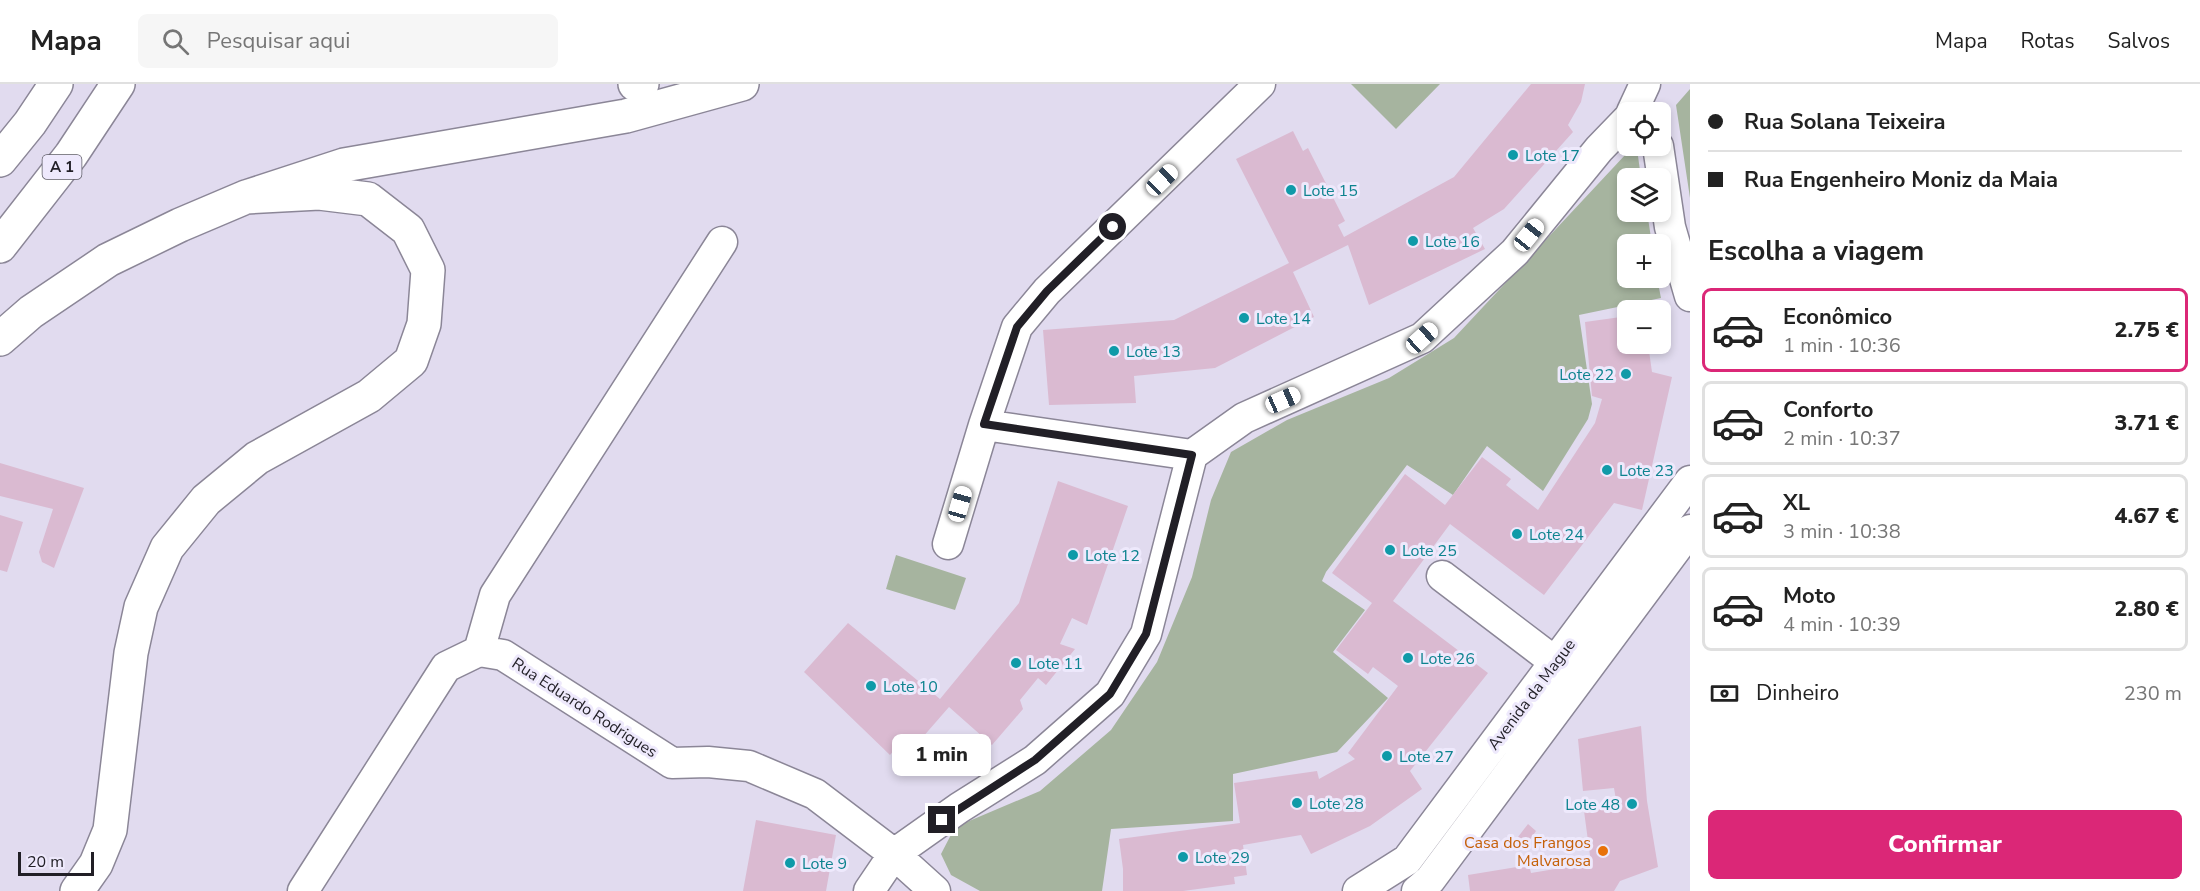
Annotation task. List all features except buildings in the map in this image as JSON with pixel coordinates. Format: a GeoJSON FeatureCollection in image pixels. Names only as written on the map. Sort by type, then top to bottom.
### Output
{"type":"FeatureCollection","features":[{"type":"Feature","properties":{"kind":"main road"},"geometry":{"type":"LineString","coordinates":[[0,160],[30,123],[56,84]]}},
{"type":"Feature","properties":{"kind":"main road","name":"A 1"},"geometry":{"type":"LineString","coordinates":[[0,246],[71,155],[118,84]]}},
{"type":"Feature","properties":{"kind":"main road"},"geometry":{"type":"LineString","coordinates":[[634,84],[642,84]]}},
{"type":"Feature","properties":{"kind":"main road"},"geometry":{"type":"LineString","coordinates":[[0,339],[31,312],[108,260],[180,225],[246,197],[344,165],[627,116],[742,84]]}},
{"type":"Feature","properties":{"kind":"main road"},"geometry":{"type":"LineString","coordinates":[[77,891],[96,864],[110,830],[121,721],[131,653],[141,607],[166,548],[206,500],[257,458],[369,396],[411,362],[424,324],[428,270],[408,230],[368,199],[319,193],[246,197]]}},
{"type":"Feature","properties":{"kind":"street"},"geometry":{"type":"LineString","coordinates":[[948,544],[984,424],[1017,327],[1047,291],[1260,84]]}},
{"type":"Feature","properties":{"kind":"street"},"geometry":{"type":"LineString","coordinates":[[1637,102],[1645,84]]}},
{"type":"Feature","properties":{"kind":"street"},"geometry":{"type":"LineString","coordinates":[[869,891],[894,854],[958,808],[1035,760],[1110,694],[1146,634],[1192,455],[1244,418],[1422,338],[1507,260],[1617,130]]}},
{"type":"Feature","properties":{"kind":"street"},"geometry":{"type":"LineString","coordinates":[[1659,156],[1670,227],[1690,296]]}},
{"type":"Feature","properties":{"kind":"street"},"geometry":{"type":"LineString","coordinates":[[303,891],[446,667],[479,651],[495,595],[722,242]]}},
{"type":"Feature","properties":{"kind":"street"},"geometry":{"type":"LineString","coordinates":[[984,424],[1192,455]]}},
{"type":"Feature","properties":{"kind":"street","name":"Avenida da Mague"},"geometry":{"type":"LineString","coordinates":[[1358,891],[1407,860],[1690,481]]}},
{"type":"Feature","properties":{"kind":"street","name":"Avenida da Mague"},"geometry":{"type":"LineString","coordinates":[[1417,891],[1430,880],[1690,530]]}},
{"type":"Feature","properties":{"kind":"street"},"geometry":{"type":"LineString","coordinates":[[1442,576],[1555,662]]}},
{"type":"Feature","properties":{"kind":"street","name":"Rua Eduardo Rodrigues"},"geometry":{"type":"LineString","coordinates":[[479,651],[503,655],[672,763],[708,762],[749,766],[815,794],[894,854],[935,891]]}},
{"type":"Feature","properties":{"kind":"green space"},"geometry":{"type":"Polygon","coordinates":[[[1351,84],[1440,84],[1396,129],[1351,84]]]}},
{"type":"Feature","properties":{"kind":"green space"},"geometry":{"type":"Polygon","coordinates":[[[1690,89],[1690,198],[1676,105],[1690,89]]]}},
{"type":"Feature","properties":{"kind":"green space"},"geometry":{"type":"Polygon","coordinates":[[[1624,156],[1638,156],[1640,168],[1617,168],[1617,222],[1649,222],[1650,234],[1617,234],[1617,288],[1659,288],[1661,298],[1617,300],[1617,307],[1579,315],[1592,404],[1588,419],[1543,491],[1487,446],[1453,495],[1407,465],[1326,572],[1322,581],[1365,610],[1333,652],[1388,698],[1337,752],[1233,774],[1233,821],[1111,829],[1102,891],[980,891],[951,875],[941,854],[955,827],[1040,791],[1111,730],[1157,662],[1192,577],[1211,500],[1231,452],[1287,420],[1389,378],[1454,338],[1624,156]]]}},
{"type":"Feature","properties":{"kind":"green space"},"geometry":{"type":"Polygon","coordinates":[[[896,555],[966,578],[955,610],[886,589],[896,555]]]}},
{"type":"Feature","properties":{"kind":"place","name":"Lote 17"},"geometry":{"type":"Point","coordinates":[1513,155]}},
{"type":"Feature","properties":{"kind":"place","name":"Lote 15"},"geometry":{"type":"Point","coordinates":[1291,190]}},
{"type":"Feature","properties":{"kind":"place","name":"Lote 16"},"geometry":{"type":"Point","coordinates":[1413,241]}},
{"type":"Feature","properties":{"kind":"place","name":"Lote 14"},"geometry":{"type":"Point","coordinates":[1244,318]}},
{"type":"Feature","properties":{"kind":"place","name":"Lote 13"},"geometry":{"type":"Point","coordinates":[1114,351]}},
{"type":"Feature","properties":{"kind":"place","name":"Lote 22"},"geometry":{"type":"Point","coordinates":[1626,374]}},
{"type":"Feature","properties":{"kind":"place","name":"Lote 23"},"geometry":{"type":"Point","coordinates":[1607,470]}},
{"type":"Feature","properties":{"kind":"place","name":"Lote 24"},"geometry":{"type":"Point","coordinates":[1517,534]}},
{"type":"Feature","properties":{"kind":"place","name":"Lote 25"},"geometry":{"type":"Point","coordinates":[1390,550]}},
{"type":"Feature","properties":{"kind":"place","name":"Lote 12"},"geometry":{"type":"Point","coordinates":[1073,555]}},
{"type":"Feature","properties":{"kind":"place","name":"Lote 26"},"geometry":{"type":"Point","coordinates":[1408,658]}},
{"type":"Feature","properties":{"kind":"place","name":"Lote 11"},"geometry":{"type":"Point","coordinates":[1016,663]}},
{"type":"Feature","properties":{"kind":"place","name":"Lote 10"},"geometry":{"type":"Point","coordinates":[871,686]}},
{"type":"Feature","properties":{"kind":"place","name":"Lote 27"},"geometry":{"type":"Point","coordinates":[1387,756]}},
{"type":"Feature","properties":{"kind":"place","name":"Lote 28"},"geometry":{"type":"Point","coordinates":[1297,803]}},
{"type":"Feature","properties":{"kind":"place","name":"Lote 48"},"geometry":{"type":"Point","coordinates":[1632,804]}},
{"type":"Feature","properties":{"kind":"place","name":"Casa dos Frangos Malvarosa"},"geometry":{"type":"Point","coordinates":[1603,851]}},
{"type":"Feature","properties":{"kind":"place","name":"Lote 29"},"geometry":{"type":"Point","coordinates":[1183,857]}},
{"type":"Feature","properties":{"kind":"place","name":"Lote 9"},"geometry":{"type":"Point","coordinates":[790,863]}},
{"type":"Feature","properties":{"kind":"route"},"geometry":{"type":"LineString","coordinates":[[942,820],[1035,760],[1110,694],[1146,634],[1192,455],[984,424],[1017,327],[1047,291],[1113,227]]}}]}
